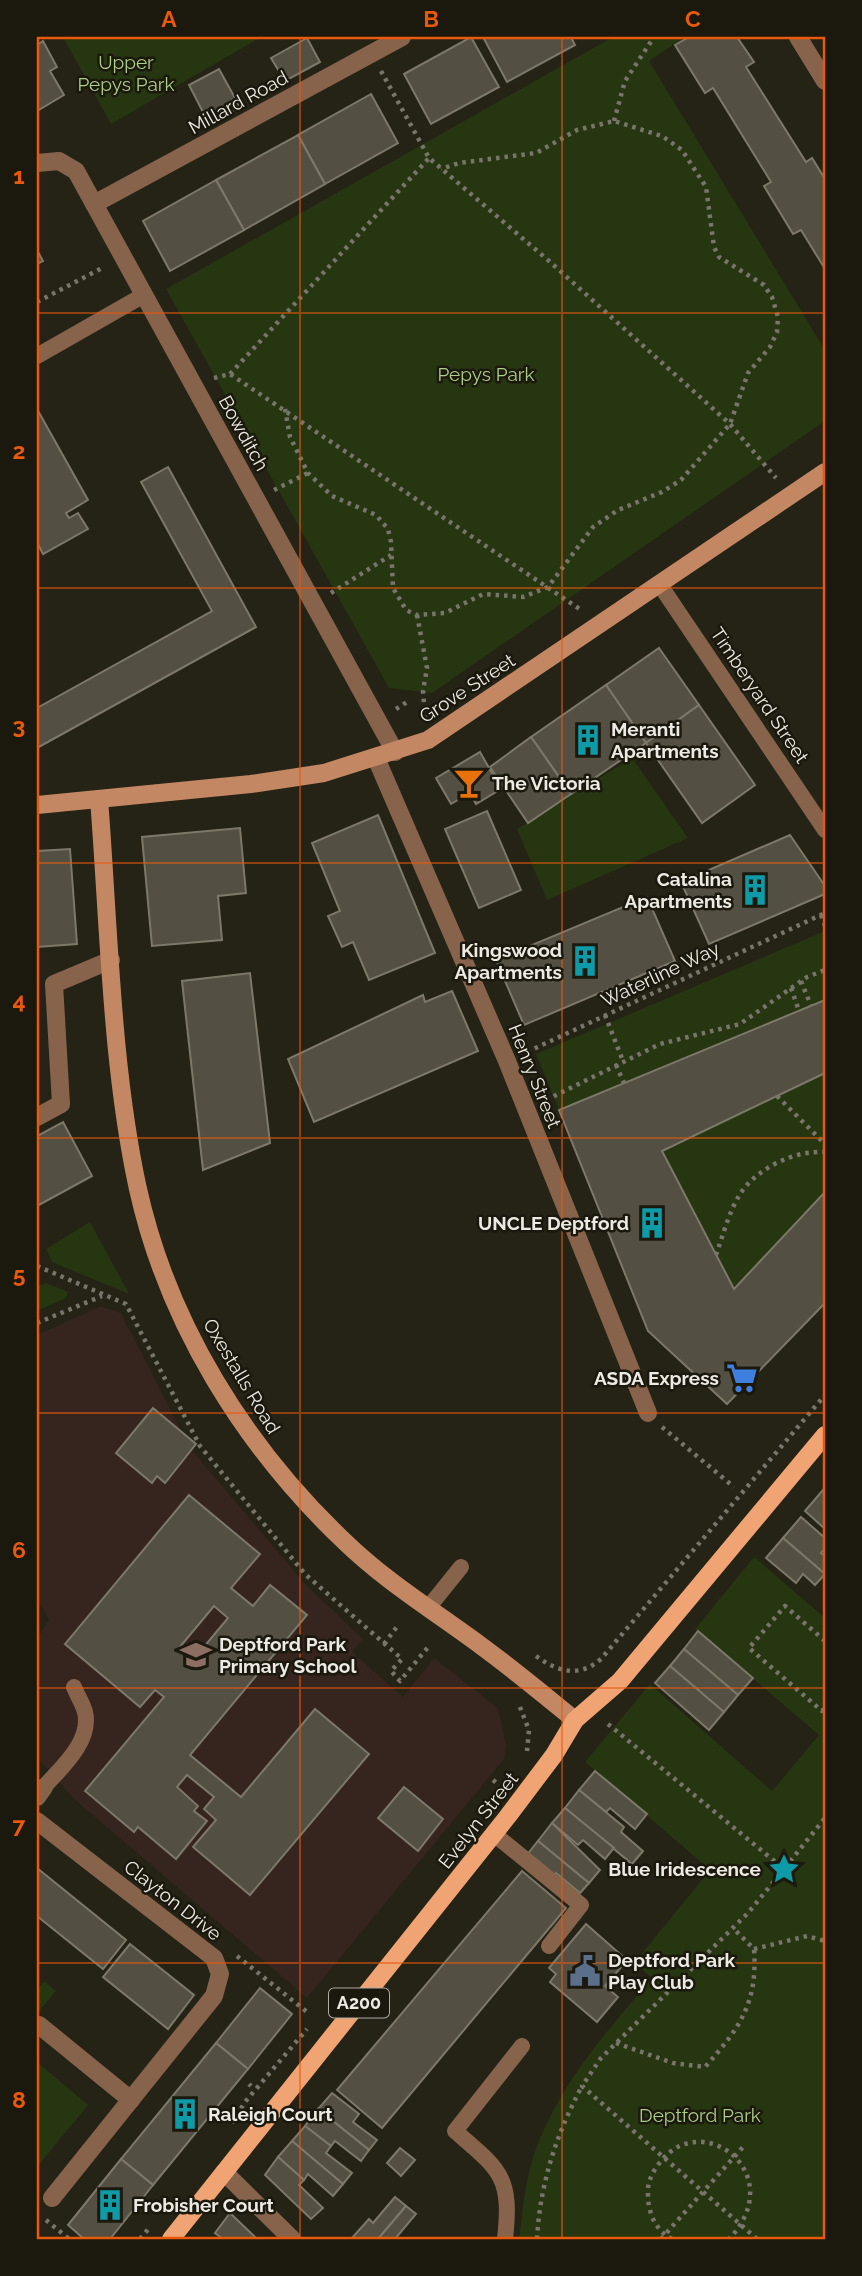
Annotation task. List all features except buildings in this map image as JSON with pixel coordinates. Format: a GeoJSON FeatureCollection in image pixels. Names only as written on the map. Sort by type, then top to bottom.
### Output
{"type":"FeatureCollection","features":[{"type":"Feature","properties":{"kind":"main road","name":"Evelyn Street"},"geometry":{"type":"LineString","coordinates":[[171,2239],[494,1834],[554,1755],[575,1720],[620,1681],[825,1434]]}},
{"type":"Feature","properties":{"kind":"street","name":"Millard Road"},"geometry":{"type":"LineString","coordinates":[[94,204],[402,37]]}},
{"type":"Feature","properties":{"kind":"street"},"geometry":{"type":"LineString","coordinates":[[798,37],[825,81]]}},
{"type":"Feature","properties":{"kind":"street","name":"Bowditch"},"geometry":{"type":"LineString","coordinates":[[37,163],[59,161],[76,172],[395,752]]}},
{"type":"Feature","properties":{"kind":"street","name":"Grove Street"},"geometry":{"type":"LineString","coordinates":[[37,805],[263,782],[324,773],[428,740],[825,472]]}},
{"type":"Feature","properties":{"kind":"street","name":"Henry Street"},"geometry":{"type":"LineString","coordinates":[[376,758],[508,1061],[648,1413]]}},
{"type":"Feature","properties":{"kind":"street","name":"Oxestalls Road"},"geometry":{"type":"LineString","coordinates":[[99,799],[122,1086],[138,1190],[155,1250],[206,1365],[266,1457],[343,1541],[374,1569],[512,1668],[575,1720]]}},
{"type":"Feature","properties":{"kind":"street"},"geometry":{"type":"LineString","coordinates":[[37,1117],[61,1104],[54,984],[111,960]]}},
{"type":"Feature","properties":{"kind":"street","name":"Clayton Drive"},"geometry":{"type":"LineString","coordinates":[[37,1821],[214,1958],[220,1974],[214,1996],[52,2198]]}},
{"type":"Feature","properties":{"kind":"street"},"geometry":{"type":"LineString","coordinates":[[39,2025],[131,2100]]}},
{"type":"Feature","properties":{"kind":"street"},"geometry":{"type":"LineString","coordinates":[[224,2172],[292,2239]]}},
{"type":"Feature","properties":{"kind":"lane"},"geometry":{"type":"LineString","coordinates":[[37,356],[144,295]]}},
{"type":"Feature","properties":{"kind":"lane","name":"Timberyard Street"},"geometry":{"type":"LineString","coordinates":[[660,585],[825,830]]}},
{"type":"Feature","properties":{"kind":"lane"},"geometry":{"type":"LineString","coordinates":[[428,1608],[461,1567]]}},
{"type":"Feature","properties":{"kind":"lane"},"geometry":{"type":"LineString","coordinates":[[40,1792],[68,1760],[84,1735],[85,1714],[74,1687]]}},
{"type":"Feature","properties":{"kind":"lane"},"geometry":{"type":"LineString","coordinates":[[494,1834],[581,1905],[550,1946]]}},
{"type":"Feature","properties":{"kind":"lane"},"geometry":{"type":"LineString","coordinates":[[505,2239],[507,2195],[502,2175],[495,2165],[455,2131],[522,2046]]}},
{"type":"Feature","properties":{"kind":"path"},"geometry":{"type":"LineString","coordinates":[[614,121],[625,81],[654,37]]}},
{"type":"Feature","properties":{"kind":"path"},"geometry":{"type":"LineString","coordinates":[[371,53],[429,158],[549,261],[730,424],[771,472]]}},
{"type":"Feature","properties":{"kind":"path"},"geometry":{"type":"LineString","coordinates":[[285,409],[290,437],[308,472],[332,496],[376,515],[388,529],[393,588],[406,610],[417,615],[445,613],[483,594],[523,597],[548,587],[593,527],[618,510],[662,492],[681,480],[730,424],[748,373],[770,347],[777,332],[778,317],[772,297],[764,285],[726,265],[719,257],[714,247],[706,187],[682,150],[662,136],[614,121],[577,130],[536,153],[459,163],[441,169]]}},
{"type":"Feature","properties":{"kind":"path"},"geometry":{"type":"LineString","coordinates":[[193,384],[230,373],[429,158]]}},
{"type":"Feature","properties":{"kind":"path"},"geometry":{"type":"LineString","coordinates":[[37,302],[123,257]]}},
{"type":"Feature","properties":{"kind":"path"},"geometry":{"type":"LineString","coordinates":[[230,373],[600,624]]}},
{"type":"Feature","properties":{"kind":"path"},"geometry":{"type":"LineString","coordinates":[[256,499],[308,472]]}},
{"type":"Feature","properties":{"kind":"path"},"geometry":{"type":"LineString","coordinates":[[314,604],[392,555]]}},
{"type":"Feature","properties":{"kind":"path"},"geometry":{"type":"LineString","coordinates":[[417,615],[426,658],[423,702],[428,740]]}},
{"type":"Feature","properties":{"kind":"path"},"geometry":{"type":"LineString","coordinates":[[392,711],[407,702]]}},
{"type":"Feature","properties":{"kind":"path"},"geometry":{"type":"LineString","coordinates":[[823,914],[825,926]]}},
{"type":"Feature","properties":{"kind":"path","name":"Waterline Way"},"geometry":{"type":"LineString","coordinates":[[508,1061],[823,914]]}},
{"type":"Feature","properties":{"kind":"path"},"geometry":{"type":"LineString","coordinates":[[526,1108],[660,1044],[740,1024],[801,981],[825,970]]}},
{"type":"Feature","properties":{"kind":"path"},"geometry":{"type":"LineString","coordinates":[[801,981],[811,1006]]}},
{"type":"Feature","properties":{"kind":"path"},"geometry":{"type":"LineString","coordinates":[[790,988],[799,1011]]}},
{"type":"Feature","properties":{"kind":"path"},"geometry":{"type":"LineString","coordinates":[[605,1015],[623,1061]]}},
{"type":"Feature","properties":{"kind":"path"},"geometry":{"type":"LineString","coordinates":[[616,1065],[624,1083]]}},
{"type":"Feature","properties":{"kind":"path"},"geometry":{"type":"LineString","coordinates":[[777,1096],[825,1144]]}},
{"type":"Feature","properties":{"kind":"path"},"geometry":{"type":"LineString","coordinates":[[716,1255],[741,1193],[762,1172],[790,1158],[825,1152]]}},
{"type":"Feature","properties":{"kind":"path"},"geometry":{"type":"LineString","coordinates":[[37,1266],[102,1296],[127,1304],[200,1446],[305,1574],[402,1659],[391,1671],[400,1681],[429,1646]]}},
{"type":"Feature","properties":{"kind":"path"},"geometry":{"type":"LineString","coordinates":[[37,1323],[102,1296]]}},
{"type":"Feature","properties":{"kind":"path"},"geometry":{"type":"LineString","coordinates":[[533,1654],[556,1670],[569,1672],[592,1667],[825,1395]]}},
{"type":"Feature","properties":{"kind":"path"},"geometry":{"type":"LineString","coordinates":[[648,1413],[734,1487]]}},
{"type":"Feature","properties":{"kind":"path"},"geometry":{"type":"LineString","coordinates":[[825,1641],[786,1606],[750,1648],[822,1711],[825,1708]]}},
{"type":"Feature","properties":{"kind":"path"},"geometry":{"type":"LineString","coordinates":[[384,1644],[400,1624]]}},
{"type":"Feature","properties":{"kind":"path"},"geometry":{"type":"LineString","coordinates":[[513,1700],[527,1718],[529,1730]]}},
{"type":"Feature","properties":{"kind":"path"},"geometry":{"type":"LineString","coordinates":[[608,1724],[783,1868]]}},
{"type":"Feature","properties":{"kind":"path"},"geometry":{"type":"LineString","coordinates":[[537,2239],[539,2202],[560,2127],[582,2086],[616,2043],[733,1928],[825,1818]]}},
{"type":"Feature","properties":{"kind":"path"},"geometry":{"type":"LineString","coordinates":[[616,2043],[673,2063],[705,2067],[744,2016],[756,1979],[754,1949],[733,1928]]}},
{"type":"Feature","properties":{"kind":"path"},"geometry":{"type":"LineString","coordinates":[[754,1949],[807,1936],[825,1941]]}},
{"type":"Feature","properties":{"kind":"path"},"geometry":{"type":"LineString","coordinates":[[214,1958],[240,1956],[307,2011]]}},
{"type":"Feature","properties":{"kind":"path"},"geometry":{"type":"LineString","coordinates":[[582,2086],[757,2239]]}},
{"type":"Feature","properties":{"kind":"path"},"geometry":{"type":"LineString","coordinates":[[663,2237],[651,2213],[647,2188],[652,2173],[663,2158],[689,2142],[707,2143],[735,2156],[748,2172],[752,2193],[748,2214],[729,2239]]}},
{"type":"Feature","properties":{"kind":"path"},"geometry":{"type":"LineString","coordinates":[[663,2237],[743,2147]]}},
{"type":"Feature","properties":{"kind":"path"},"geometry":{"type":"LineString","coordinates":[[37,2212],[69,2239]]}},
{"type":"Feature","properties":{"kind":"path"},"geometry":{"type":"LineString","coordinates":[[663,2237],[672,2239]]}},
{"type":"Feature","properties":{"kind":"shaded area","name":"Deptford Park Primary School"},"geometry":{"type":"Polygon","coordinates":[[[101,1306],[121,1313],[190,1448],[306,1585],[363,1639],[352,1652],[403,1697],[434,1658],[498,1708],[506,1745],[504,1759],[307,1998],[73,1798],[37,1757],[37,1638],[49,1620],[37,1597],[37,1335],[101,1306]]]}},
{"type":"Feature","properties":{"kind":"green space","name":"Upper Pepys Park"},"geometry":{"type":"Polygon","coordinates":[[[63,37],[261,37],[111,124],[63,37]]]}},
{"type":"Feature","properties":{"kind":"green space","name":"Pepys Park"},"geometry":{"type":"Polygon","coordinates":[[[613,37],[685,37],[649,61],[825,350],[825,421],[432,693],[389,688],[166,289],[613,37]]]}},
{"type":"Feature","properties":{"kind":"green space"},"geometry":{"type":"Polygon","coordinates":[[[632,758],[688,838],[547,900],[517,829],[632,758]]]}},
{"type":"Feature","properties":{"kind":"green space"},"geometry":{"type":"Polygon","coordinates":[[[825,931],[825,1000],[559,1110],[536,1054],[825,931]]]}},
{"type":"Feature","properties":{"kind":"green space"},"geometry":{"type":"Polygon","coordinates":[[[825,1073],[825,1192],[734,1289],[662,1151],[825,1073]]]}},
{"type":"Feature","properties":{"kind":"green space"},"geometry":{"type":"Polygon","coordinates":[[[90,1222],[129,1294],[52,1262],[46,1249],[90,1222]]]}},
{"type":"Feature","properties":{"kind":"green space"},"geometry":{"type":"Polygon","coordinates":[[[46,1283],[68,1292],[66,1298],[37,1311],[37,1287],[46,1283]]]}},
{"type":"Feature","properties":{"kind":"green space","name":"Deptford Park"},"geometry":{"type":"Polygon","coordinates":[[[754,1557],[825,1618],[825,2239],[519,2239],[527,2181],[547,2124],[577,2072],[652,1978],[634,1963],[710,1870],[585,1762],[650,1684],[772,1791],[819,1735],[695,1629],[754,1557]]]}},
{"type":"Feature","properties":{"kind":"green space"},"geometry":{"type":"Polygon","coordinates":[[[44,1981],[56,1991],[40,2010],[37,2009],[37,1990],[44,1981]]]}},
{"type":"Feature","properties":{"kind":"green space"},"geometry":{"type":"Polygon","coordinates":[[[37,2062],[88,2105],[37,2167],[37,2062]]]}},
{"type":"Feature","properties":{"kind":"place","name":"Meranti Apartments"},"geometry":{"type":"Point","coordinates":[588,740]}},
{"type":"Feature","properties":{"kind":"place","name":"The Victoria"},"geometry":{"type":"Point","coordinates":[469,783]}},
{"type":"Feature","properties":{"kind":"place","name":"Catalina Apartments"},"geometry":{"type":"Point","coordinates":[755,890]}},
{"type":"Feature","properties":{"kind":"place","name":"Kingswood Apartments"},"geometry":{"type":"Point","coordinates":[585,961]}},
{"type":"Feature","properties":{"kind":"place","name":"UNCLE Deptford"},"geometry":{"type":"Point","coordinates":[652,1223]}},
{"type":"Feature","properties":{"kind":"place","name":"ASDA Express"},"geometry":{"type":"Point","coordinates":[742,1378]}},
{"type":"Feature","properties":{"kind":"place","name":"Deptford Park Primary School"},"geometry":{"type":"Point","coordinates":[196,1655]}},
{"type":"Feature","properties":{"kind":"place","name":"Blue Iridescence"},"geometry":{"type":"Point","coordinates":[784,1869]}},
{"type":"Feature","properties":{"kind":"place","name":"Deptford Park Play Club"},"geometry":{"type":"Point","coordinates":[585,1971]}},
{"type":"Feature","properties":{"kind":"place","name":"Raleigh Court"},"geometry":{"type":"Point","coordinates":[185,2114]}},
{"type":"Feature","properties":{"kind":"place","name":"Frobisher Court"},"geometry":{"type":"Point","coordinates":[110,2205]}}]}
